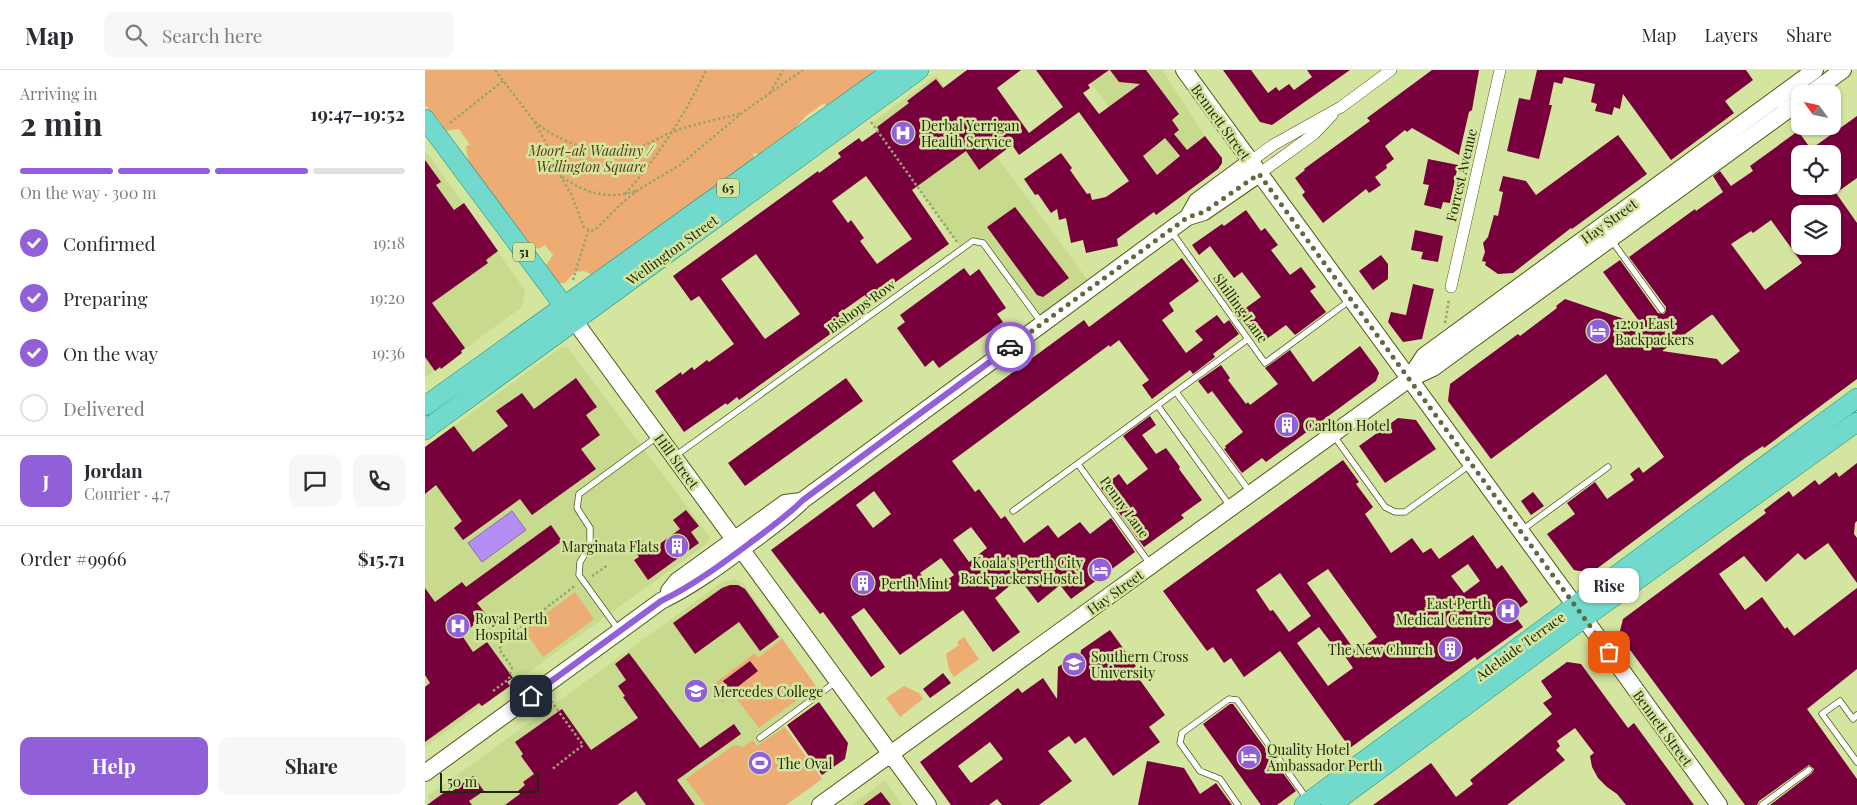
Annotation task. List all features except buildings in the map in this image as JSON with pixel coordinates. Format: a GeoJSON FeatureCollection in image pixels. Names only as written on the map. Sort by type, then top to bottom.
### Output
{"type":"FeatureCollection","features":[{"type":"Feature","properties":{"kind":"main road","name":"Wellington Street"},"geometry":{"type":"LineString","coordinates":[[425,430],[569,314],[893,70]]}},
{"type":"Feature","properties":{"kind":"main road","name":"Wellington Street"},"geometry":{"type":"LineString","coordinates":[[425,406],[569,314],[919,70]]}},
{"type":"Feature","properties":{"kind":"main road","name":"Bennett Street"},"geometry":{"type":"LineString","coordinates":[[1183,70],[1352,299],[1719,805]]}},
{"type":"Feature","properties":{"kind":"main road","name":"Hay Street"},"geometry":{"type":"LineString","coordinates":[[1409,379],[1424,356],[1815,70]]}},
{"type":"Feature","properties":{"kind":"main road"},"geometry":{"type":"LineString","coordinates":[[1822,85],[1843,70]]}},
{"type":"Feature","properties":{"kind":"main road","name":"Hay Street"},"geometry":{"type":"LineString","coordinates":[[820,805],[1409,379],[1433,368],[1791,107]]}},
{"type":"Feature","properties":{"kind":"main road","name":"Hill Street"},"geometry":{"type":"LineString","coordinates":[[425,120],[928,805]]}},
{"type":"Feature","properties":{"kind":"main road"},"geometry":{"type":"LineString","coordinates":[[425,773],[661,601],[683,590],[785,502],[803,500],[1188,217],[1197,201],[1255,168]]}},
{"type":"Feature","properties":{"kind":"main road","name":"Adelaide Terrace"},"geometry":{"type":"LineString","coordinates":[[1331,805],[1857,398]]}},
{"type":"Feature","properties":{"kind":"main road","name":"Adelaide Terrace"},"geometry":{"type":"LineString","coordinates":[[1307,803],[1580,612],[1857,422]]}},
{"type":"Feature","properties":{"kind":"street"},"geometry":{"type":"LineString","coordinates":[[1255,168],[1289,135],[1341,107],[1391,70]]}},
{"type":"Feature","properties":{"kind":"street","name":"Forrest Avenue"},"geometry":{"type":"LineString","coordinates":[[1451,287],[1500,70]]}},
{"type":"Feature","properties":{"kind":"lane","name":"Shilling Lane"},"geometry":{"type":"LineString","coordinates":[[1170,230],[1265,362],[1352,299]]}},
{"type":"Feature","properties":{"kind":"lane"},"geometry":{"type":"LineString","coordinates":[[1610,238],[1662,310]]}},
{"type":"Feature","properties":{"kind":"lane","name":"Bishops Row"},"geometry":{"type":"LineString","coordinates":[[674,457],[973,241],[983,243],[1042,324]]}},
{"type":"Feature","properties":{"kind":"lane"},"geometry":{"type":"LineString","coordinates":[[1013,511],[1248,339]]}},
{"type":"Feature","properties":{"kind":"lane"},"geometry":{"type":"LineString","coordinates":[[1176,392],[1251,493]]}},
{"type":"Feature","properties":{"kind":"lane"},"geometry":{"type":"LineString","coordinates":[[1158,406],[1231,508]]}},
{"type":"Feature","properties":{"kind":"lane"},"geometry":{"type":"LineString","coordinates":[[1333,434],[1385,507],[1395,512],[1405,512],[1471,464]]}},
{"type":"Feature","properties":{"kind":"lane"},"geometry":{"type":"LineString","coordinates":[[619,631],[579,575],[580,562],[591,546],[590,528],[577,508],[579,494],[658,435]]}},
{"type":"Feature","properties":{"kind":"lane","name":"Penny Lane"},"geometry":{"type":"LineString","coordinates":[[1078,464],[1151,566]]}},
{"type":"Feature","properties":{"kind":"lane"},"geometry":{"type":"LineString","coordinates":[[1520,532],[1608,467]]}},
{"type":"Feature","properties":{"kind":"lane"},"geometry":{"type":"LineString","coordinates":[[760,738],[837,681]]}},
{"type":"Feature","properties":{"kind":"lane"},"geometry":{"type":"LineString","coordinates":[[1239,805],[1220,779],[1200,771],[1180,743],[1182,733],[1229,699],[1237,700],[1307,803]]}},
{"type":"Feature","properties":{"kind":"lane"},"geometry":{"type":"LineString","coordinates":[[1857,716],[1853,719],[1840,701],[1822,714],[1857,762]]}},
{"type":"Feature","properties":{"kind":"lane"},"geometry":{"type":"LineString","coordinates":[[1762,805],[1809,770]]}},
{"type":"Feature","properties":{"kind":"path"},"geometry":{"type":"LineString","coordinates":[[495,70],[534,121],[571,194],[582,224],[588,231]]}},
{"type":"Feature","properties":{"kind":"path"},"geometry":{"type":"LineString","coordinates":[[625,194],[641,176],[683,116],[706,70]]}},
{"type":"Feature","properties":{"kind":"path"},"geometry":{"type":"LineString","coordinates":[[770,94],[783,70]]}},
{"type":"Feature","properties":{"kind":"path"},"geometry":{"type":"LineString","coordinates":[[588,231],[597,228],[638,190],[689,158],[743,112],[803,70]]}},
{"type":"Feature","properties":{"kind":"path"},"geometry":{"type":"LineString","coordinates":[[450,123],[503,81]]}},
{"type":"Feature","properties":{"kind":"path"},"geometry":{"type":"LineString","coordinates":[[534,121],[546,131],[565,141],[586,148],[620,151],[639,147],[672,132],[743,112]]}},
{"type":"Feature","properties":{"kind":"path"},"geometry":{"type":"LineString","coordinates":[[869,119],[961,248]]}},
{"type":"Feature","properties":{"kind":"path"},"geometry":{"type":"LineString","coordinates":[[561,176],[592,193],[613,196],[638,190]]}},
{"type":"Feature","properties":{"kind":"path"},"geometry":{"type":"LineString","coordinates":[[573,280],[588,231]]}},
{"type":"Feature","properties":{"kind":"path"},"geometry":{"type":"LineString","coordinates":[[1445,325],[1451,287]]}},
{"type":"Feature","properties":{"kind":"path"},"geometry":{"type":"LineString","coordinates":[[624,552],[633,546]]}},
{"type":"Feature","properties":{"kind":"path"},"geometry":{"type":"LineString","coordinates":[[493,691],[509,679],[512,667],[499,649],[511,635],[577,584],[607,565]]}},
{"type":"Feature","properties":{"kind":"path"},"geometry":{"type":"LineString","coordinates":[[551,701],[583,745],[551,770]]}},
{"type":"Feature","properties":{"kind":"shaded area"},"geometry":{"type":"Polygon","coordinates":[[[1082,70],[1162,70],[1205,136],[1222,158],[1222,163],[1218,169],[1176,200],[1082,70]]]}},
{"type":"Feature","properties":{"kind":"shaded area"},"geometry":{"type":"Polygon","coordinates":[[[936,75],[1093,287],[1042,324],[980,241],[961,248],[872,123],[936,75]]]}},
{"type":"Feature","properties":{"kind":"shaded area"},"geometry":{"type":"Polygon","coordinates":[[[425,150],[525,290],[522,307],[425,378],[425,150]]]}},
{"type":"Feature","properties":{"kind":"shaded area"},"geometry":{"type":"Polygon","coordinates":[[[567,347],[710,537],[709,542],[425,747],[425,447],[560,348],[567,347]]]}},
{"type":"Feature","properties":{"kind":"shaded area"},"geometry":{"type":"Polygon","coordinates":[[[512,511],[526,530],[482,562],[468,543],[512,511]]]}},
{"type":"Feature","properties":{"kind":"shaded area","name":"Mercedes College"},"geometry":{"type":"Polygon","coordinates":[[[735,579],[744,584],[823,696],[783,725],[822,779],[786,805],[433,805],[427,797],[722,582],[735,579]]]}},
{"type":"Feature","properties":{"kind":"shaded area"},"geometry":{"type":"Polygon","coordinates":[[[885,780],[902,805],[852,805],[885,780]]]}},
{"type":"Feature","properties":{"kind":"green space","name":"Moort-ak Waadiny / Wellington Square"},"geometry":{"type":"Polygon","coordinates":[[[425,70],[874,70],[872,76],[829,108],[824,103],[806,116],[796,127],[792,137],[768,155],[753,153],[755,164],[596,276],[584,271],[575,272],[565,283],[555,284],[544,268],[553,255],[545,245],[539,249],[526,243],[490,194],[483,181],[469,165],[466,146],[470,145],[459,129],[444,131],[440,121],[425,105],[425,70]]]}},
{"type":"Feature","properties":{"kind":"green space"},"geometry":{"type":"Polygon","coordinates":[[[575,592],[594,619],[543,657],[524,630],[575,592]]]}},
{"type":"Feature","properties":{"kind":"green space"},"geometry":{"type":"Polygon","coordinates":[[[964,637],[979,659],[954,677],[949,670],[946,654],[959,645],[957,642],[964,637]]]}},
{"type":"Feature","properties":{"kind":"green space"},"geometry":{"type":"Polygon","coordinates":[[[782,639],[816,686],[759,728],[733,694],[722,702],[710,687],[755,653],[758,658],[782,639]]]}},
{"type":"Feature","properties":{"kind":"green space"},"geometry":{"type":"Polygon","coordinates":[[[904,686],[919,693],[923,699],[900,717],[886,698],[904,686]]]}},
{"type":"Feature","properties":{"kind":"green space","name":"The Oval"},"geometry":{"type":"Polygon","coordinates":[[[785,727],[822,779],[786,805],[705,805],[686,779],[734,745],[743,747],[753,740],[757,746],[785,727]]]}},
{"type":"Feature","properties":{"kind":"way so far"},"geometry":{"type":"LineString","coordinates":[[1010,347],[1188,217],[1204,212],[1259,174],[1609,652]]}},
{"type":"Feature","properties":{"kind":"place","name":"Derbal Yerrigan Health Service"},"geometry":{"type":"Point","coordinates":[903,133]}},
{"type":"Feature","properties":{"kind":"place","name":"12:01 East Backpackers"},"geometry":{"type":"Point","coordinates":[1598,331]}},
{"type":"Feature","properties":{"kind":"place","name":"Carlton Hotel"},"geometry":{"type":"Point","coordinates":[1287,425]}},
{"type":"Feature","properties":{"kind":"place","name":"Marginata Flats"},"geometry":{"type":"Point","coordinates":[677,546]}},
{"type":"Feature","properties":{"kind":"place","name":"Koala's Perth City Backpackers Hostel"},"geometry":{"type":"Point","coordinates":[1100,570]}},
{"type":"Feature","properties":{"kind":"place","name":"Perth Mint"},"geometry":{"type":"Point","coordinates":[863,583]}},
{"type":"Feature","properties":{"kind":"place","name":"East Perth Medical Centre"},"geometry":{"type":"Point","coordinates":[1508,611]}},
{"type":"Feature","properties":{"kind":"place","name":"Royal Perth Hospital"},"geometry":{"type":"Point","coordinates":[458,626]}},
{"type":"Feature","properties":{"kind":"place","name":"The New Church"},"geometry":{"type":"Point","coordinates":[1450,649]}},
{"type":"Feature","properties":{"kind":"place","name":"Rise"},"geometry":{"type":"Point","coordinates":[1609,652]}},
{"type":"Feature","properties":{"kind":"place","name":"Southern Cross University"},"geometry":{"type":"Point","coordinates":[1074,664]}},
{"type":"Feature","properties":{"kind":"place","name":"Mercedes College"},"geometry":{"type":"Point","coordinates":[696,691]}},
{"type":"Feature","properties":{"kind":"place","name":"Quality Hotel Ambassador Perth"},"geometry":{"type":"Point","coordinates":[1249,757]}},
{"type":"Feature","properties":{"kind":"place","name":"The Oval"},"geometry":{"type":"Point","coordinates":[760,763]}},
{"type":"Feature","properties":{"kind":"route"},"geometry":{"type":"LineString","coordinates":[[531,696],[661,601],[683,590],[791,513],[803,500],[1010,347]]}}]}
